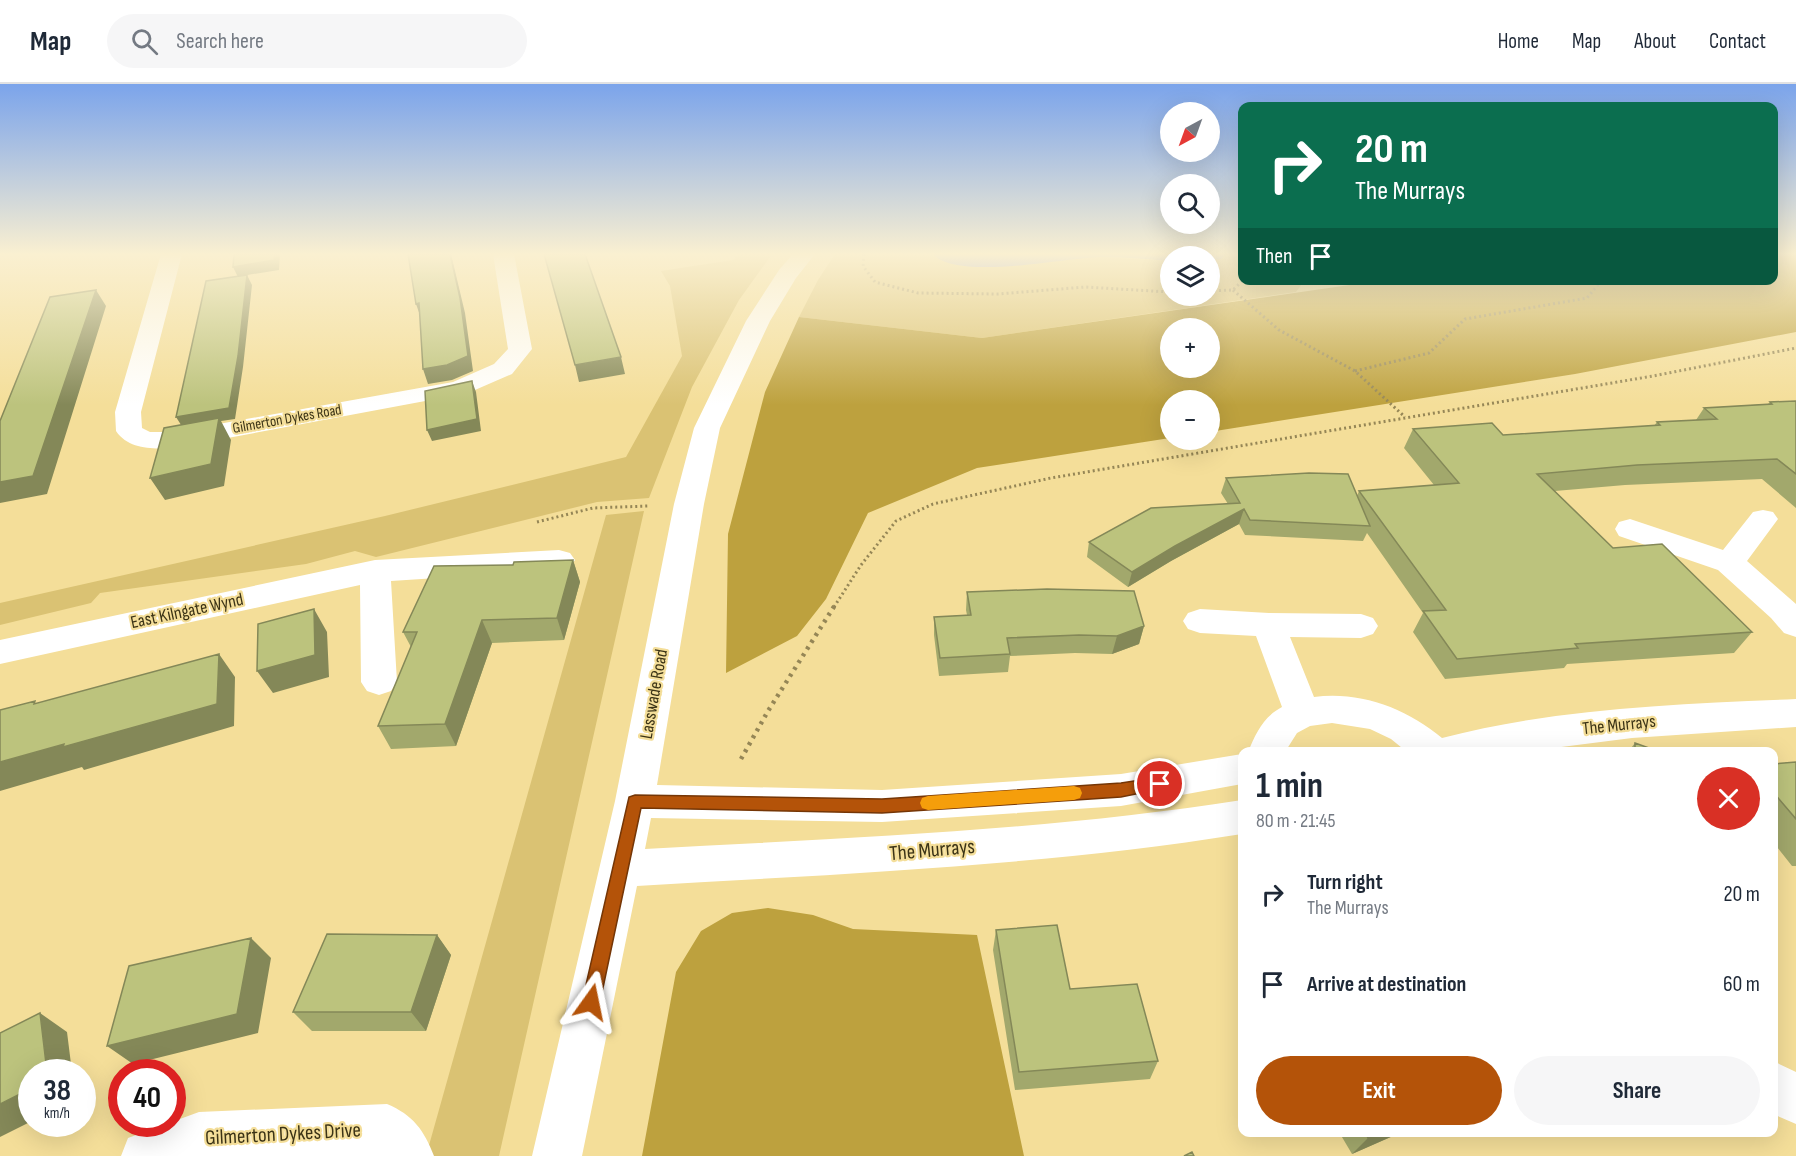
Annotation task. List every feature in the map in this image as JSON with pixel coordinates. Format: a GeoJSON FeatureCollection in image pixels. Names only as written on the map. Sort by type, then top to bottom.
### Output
{"type":"FeatureCollection","features":[{"type":"Feature","properties":{"kind":"street","name":"Gilmerton Dykes Road"},"geometry":{"type":"LineString","coordinates":[[158,304],[128,412],[129,431],[137,439],[154,441],[174,440],[459,388],[503,369],[520,349],[513,304]]}},
{"type":"Feature","properties":{"kind":"street","name":"Lasswade Road"},"geometry":{"type":"LineString","coordinates":[[557,1156],[635,801],[689,504],[707,428],[758,321],[769,304]]}},
{"type":"Feature","properties":{"kind":"street"},"geometry":{"type":"LineString","coordinates":[[1728,563],[1763,519]]}},
{"type":"Feature","properties":{"kind":"street"},"geometry":{"type":"LineString","coordinates":[[1630,529],[1728,563],[1783,610],[1796,625]]}},
{"type":"Feature","properties":{"kind":"street","name":"East Kilngate Wynd"},"geometry":{"type":"LineString","coordinates":[[0,652],[375,571],[565,560]]}},
{"type":"Feature","properties":{"kind":"street"},"geometry":{"type":"LineString","coordinates":[[375,571],[379,682]]}},
{"type":"Feature","properties":{"kind":"street"},"geometry":{"type":"LineString","coordinates":[[1200,621],[1269,625],[1361,626]]}},
{"type":"Feature","properties":{"kind":"street"},"geometry":{"type":"LineString","coordinates":[[1269,625],[1302,713]]}},
{"type":"Feature","properties":{"kind":"street"},"geometry":{"type":"LineString","coordinates":[[1267,747],[1270,738],[1283,723],[1302,713],[1327,709],[1355,711],[1384,719],[1412,734],[1427,747]]}},
{"type":"Feature","properties":{"kind":"street","name":"The Murrays"},"geometry":{"type":"LineString","coordinates":[[1471,747],[1535,735],[1611,725],[1796,713]]}},
{"type":"Feature","properties":{"kind":"street"},"geometry":{"type":"LineString","coordinates":[[635,801],[906,804],[1121,790],[1238,770]]}},
{"type":"Feature","properties":{"kind":"street","name":"The Murrays"},"geometry":{"type":"LineString","coordinates":[[620,870],[884,854],[1147,832],[1238,817]]}},
{"type":"Feature","properties":{"kind":"street"},"geometry":{"type":"LineString","coordinates":[[1778,1088],[1796,1100]]}},
{"type":"Feature","properties":{"kind":"street","name":"Gilmerton Dykes Drive"},"geometry":{"type":"LineString","coordinates":[[146,1156],[199,1137],[398,1142]]}},
{"type":"Feature","properties":{"kind":"path"},"geometry":{"type":"LineString","coordinates":[[1249,304],[1280,330],[1355,371],[1406,418]]}},
{"type":"Feature","properties":{"kind":"path"},"geometry":{"type":"LineString","coordinates":[[1355,371],[1430,353],[1465,319],[1552,304]]}},
{"type":"Feature","properties":{"kind":"path"},"geometry":{"type":"LineString","coordinates":[[716,803],[768,711],[861,565],[896,521],[933,504],[1051,478],[1642,378],[1796,348]]}},
{"type":"Feature","properties":{"kind":"shaded area"},"geometry":{"type":"Polygon","coordinates":[[[673,304],[737,304],[692,387],[649,498],[597,502],[376,557],[355,551],[306,564],[100,593],[91,603],[0,625],[0,603],[385,516],[626,457],[682,356],[673,304]]]}},
{"type":"Feature","properties":{"kind":"shaded area"},"geometry":{"type":"Polygon","coordinates":[[[806,304],[1200,306],[982,338],[799,317],[806,304]]]}},
{"type":"Feature","properties":{"kind":"shaded area"},"geometry":{"type":"Polygon","coordinates":[[[1220,304],[1796,304],[1796,332],[1575,374],[1220,430],[1220,390],[1160,390],[1160,440],[977,468],[868,513],[826,599],[797,636],[726,673],[728,534],[765,392],[799,317],[982,338],[1204,306],[1220,306],[1220,304]]]}},
{"type":"Feature","properties":{"kind":"shaded area"},"geometry":{"type":"Polygon","coordinates":[[[644,511],[499,1156],[426,1156],[606,515],[644,511]]]}},
{"type":"Feature","properties":{"kind":"shaded area"},"geometry":{"type":"Polygon","coordinates":[[[768,908],[813,915],[853,929],[977,935],[1024,1156],[642,1156],[676,972],[701,931],[732,913],[768,908]]]}},
{"type":"Feature","properties":{"kind":"building"},"geometry":{"type":"Polygon","coordinates":[[[47,304],[91,304],[33,476],[0,482],[0,421],[47,304]]]}},
{"type":"Feature","properties":{"kind":"building"},"geometry":{"type":"Polygon","coordinates":[[[201,304],[244,304],[229,408],[176,417],[201,304]]]}},
{"type":"Feature","properties":{"kind":"building"},"geometry":{"type":"Polygon","coordinates":[[[419,304],[461,304],[468,356],[447,365],[423,369],[419,304]]]}},
{"type":"Feature","properties":{"kind":"building"},"geometry":{"type":"Polygon","coordinates":[[[558,304],[602,304],[621,357],[575,365],[558,304]]]}},
{"type":"Feature","properties":{"kind":"building"},"geometry":{"type":"Polygon","coordinates":[[[472,381],[477,419],[427,430],[425,391],[472,381]]]}},
{"type":"Feature","properties":{"kind":"building"},"geometry":{"type":"Polygon","coordinates":[[[1796,401],[1796,474],[1777,459],[1637,465],[1537,474],[1613,548],[1662,544],[1752,632],[1575,644],[1578,648],[1457,659],[1423,611],[1446,610],[1359,491],[1459,483],[1413,429],[1492,423],[1503,435],[1660,425],[1657,422],[1717,419],[1704,408],[1796,401]]]}},
{"type":"Feature","properties":{"kind":"building"},"geometry":{"type":"Polygon","coordinates":[[[219,418],[211,464],[150,478],[164,428],[219,418]]]}},
{"type":"Feature","properties":{"kind":"building"},"geometry":{"type":"Polygon","coordinates":[[[1309,473],[1348,474],[1370,526],[1250,520],[1244,509],[1132,572],[1089,542],[1151,508],[1240,503],[1226,478],[1309,473]]]}},
{"type":"Feature","properties":{"kind":"building"},"geometry":{"type":"Polygon","coordinates":[[[573,560],[557,618],[482,620],[445,724],[378,726],[417,632],[403,632],[434,566],[513,565],[514,562],[573,560]]]}},
{"type":"Feature","properties":{"kind":"building"},"geometry":{"type":"Polygon","coordinates":[[[1047,589],[1134,591],[1144,626],[1117,636],[1007,638],[1010,654],[940,658],[934,617],[971,615],[967,592],[1047,589]]]}},
{"type":"Feature","properties":{"kind":"building"},"geometry":{"type":"Polygon","coordinates":[[[314,609],[315,655],[257,671],[258,624],[314,609]]]}},
{"type":"Feature","properties":{"kind":"building"},"geometry":{"type":"Polygon","coordinates":[[[219,654],[217,704],[0,762],[0,710],[35,701],[34,704],[219,654]]]}},
{"type":"Feature","properties":{"kind":"building"},"geometry":{"type":"Polygon","coordinates":[[[1796,762],[1796,819],[1778,798],[1778,764],[1796,762]]]}},
{"type":"Feature","properties":{"kind":"building"},"geometry":{"type":"Polygon","coordinates":[[[1057,925],[1070,989],[1137,984],[1158,1061],[1019,1072],[996,930],[1057,925]]]}},
{"type":"Feature","properties":{"kind":"building"},"geometry":{"type":"Polygon","coordinates":[[[327,934],[437,935],[411,1012],[293,1012],[327,934]]]}},
{"type":"Feature","properties":{"kind":"building"},"geometry":{"type":"Polygon","coordinates":[[[251,938],[237,1014],[107,1046],[129,966],[251,938]]]}},
{"type":"Feature","properties":{"kind":"building"},"geometry":{"type":"Polygon","coordinates":[[[40,1013],[45,1059],[18,1059],[18,1095],[0,1104],[0,1033],[40,1013]]]}},
{"type":"Feature","properties":{"kind":"slow traffic"},"geometry":{"type":"LineString","coordinates":[[928,803],[1074,793]]}},
{"type":"Feature","properties":{"kind":"route"},"geometry":{"type":"LineString","coordinates":[[591,1002],[635,801],[882,806],[1121,790],[1160,784]]}}]}
